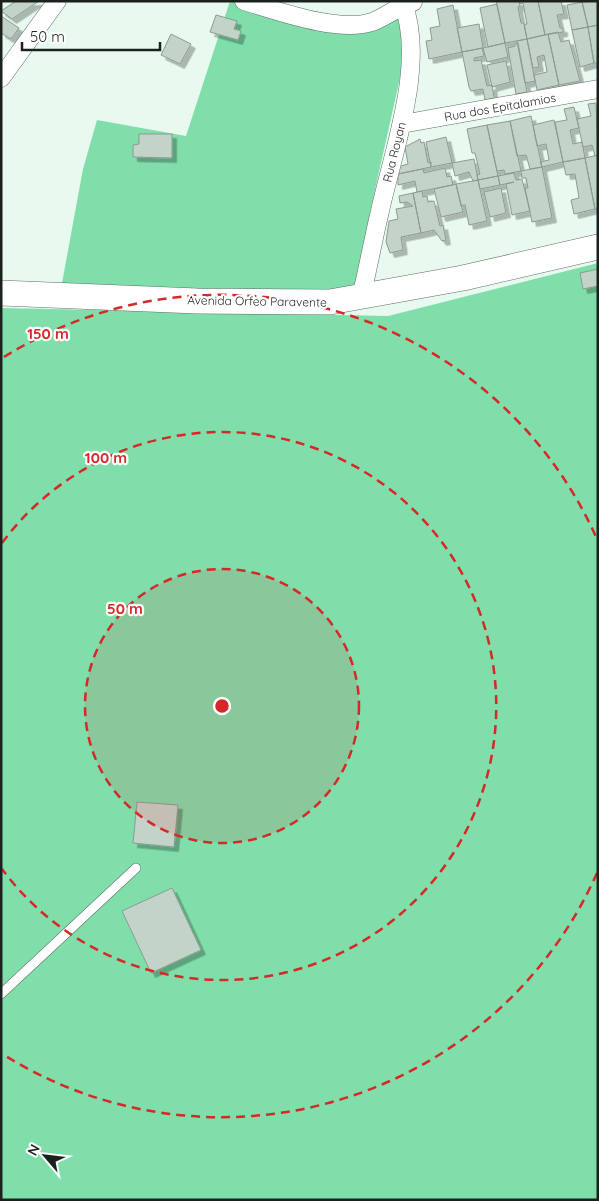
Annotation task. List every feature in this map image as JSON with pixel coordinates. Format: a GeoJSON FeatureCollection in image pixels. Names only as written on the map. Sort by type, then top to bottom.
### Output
{"type":"FeatureCollection","features":[{"type":"Feature","properties":{"kind":"main road","name":"Avenida Orfeo Paravente"},"geometry":{"type":"LineString","coordinates":[[1,293],[290,303],[330,302],[361,298],[463,278],[598,247]]}},
{"type":"Feature","properties":{"kind":"street"},"geometry":{"type":"LineString","coordinates":[[1,78],[57,1]]}},
{"type":"Feature","properties":{"kind":"street"},"geometry":{"type":"LineString","coordinates":[[244,1],[321,20],[355,25],[373,21],[407,2]]}},
{"type":"Feature","properties":{"kind":"street","name":"Rua Royan"},"geometry":{"type":"LineString","coordinates":[[361,298],[402,124],[411,50],[407,2]]}},
{"type":"Feature","properties":{"kind":"street","name":"Rua dos Epitalamios"},"geometry":{"type":"LineString","coordinates":[[402,124],[598,89]]}},
{"type":"Feature","properties":{"kind":"lane"},"geometry":{"type":"LineString","coordinates":[[1,994],[136,868]]}},
{"type":"Feature","properties":{"kind":"green space"},"geometry":{"type":"Polygon","coordinates":[[[230,1],[343,30],[399,10],[406,51],[370,212],[357,298],[60,294],[83,169],[97,120],[186,136],[230,1]]]}},
{"type":"Feature","properties":{"kind":"green space"},"geometry":{"type":"Polygon","coordinates":[[[598,263],[598,1200],[1,1200],[1,308],[388,316],[598,263]]]}},
{"type":"Feature","properties":{"kind":"building"},"geometry":{"type":"Polygon","coordinates":[[[16,1],[39,1],[12,19],[1,11],[16,1]]]}},
{"type":"Feature","properties":{"kind":"building"},"geometry":{"type":"Polygon","coordinates":[[[496,1],[519,1],[520,6],[518,7],[521,23],[524,23],[527,39],[505,43],[496,1]]]}},
{"type":"Feature","properties":{"kind":"building"},"geometry":{"type":"Polygon","coordinates":[[[519,1],[538,1],[545,35],[527,39],[524,25],[527,24],[523,3],[520,4],[519,1]]]}},
{"type":"Feature","properties":{"kind":"building"},"geometry":{"type":"Polygon","coordinates":[[[538,1],[561,1],[564,14],[557,15],[563,32],[545,35],[538,1]]]}},
{"type":"Feature","properties":{"kind":"building"},"geometry":{"type":"Polygon","coordinates":[[[598,1],[598,25],[588,27],[582,2],[598,1]]]}},
{"type":"Feature","properties":{"kind":"building"},"geometry":{"type":"Polygon","coordinates":[[[582,2],[588,27],[572,30],[567,5],[582,2]]]}},
{"type":"Feature","properties":{"kind":"building"},"geometry":{"type":"Polygon","coordinates":[[[497,4],[505,43],[488,47],[480,8],[497,4]]]}},
{"type":"Feature","properties":{"kind":"building"},"geometry":{"type":"Polygon","coordinates":[[[453,5],[462,52],[429,59],[426,41],[432,40],[430,28],[440,26],[437,9],[453,5]]]}},
{"type":"Feature","properties":{"kind":"building"},"geometry":{"type":"Polygon","coordinates":[[[216,15],[237,21],[234,29],[241,31],[238,40],[210,32],[216,15]]]}},
{"type":"Feature","properties":{"kind":"building"},"geometry":{"type":"Polygon","coordinates":[[[1,16],[19,28],[11,39],[1,33],[1,16]]]}},
{"type":"Feature","properties":{"kind":"building"},"geometry":{"type":"Polygon","coordinates":[[[479,24],[483,48],[462,52],[457,28],[479,24]]]}},
{"type":"Feature","properties":{"kind":"building"},"geometry":{"type":"Polygon","coordinates":[[[598,25],[598,63],[594,63],[588,27],[598,25]]]}},
{"type":"Feature","properties":{"kind":"building"},"geometry":{"type":"Polygon","coordinates":[[[588,27],[594,63],[580,67],[572,30],[588,27]]]}},
{"type":"Feature","properties":{"kind":"building"},"geometry":{"type":"Polygon","coordinates":[[[558,32],[561,42],[569,40],[580,81],[559,85],[548,34],[558,32]]]}},
{"type":"Feature","properties":{"kind":"building"},"geometry":{"type":"Polygon","coordinates":[[[171,34],[191,44],[180,64],[161,55],[171,34]]]}},
{"type":"Feature","properties":{"kind":"building"},"geometry":{"type":"Polygon","coordinates":[[[548,34],[559,85],[537,90],[534,75],[547,72],[544,55],[537,57],[539,67],[533,68],[527,39],[548,34]]]}},
{"type":"Feature","properties":{"kind":"building"},"geometry":{"type":"Polygon","coordinates":[[[527,39],[535,81],[525,83],[517,41],[527,39]]]}},
{"type":"Feature","properties":{"kind":"building"},"geometry":{"type":"Polygon","coordinates":[[[505,43],[508,57],[487,62],[483,48],[505,43]]]}},
{"type":"Feature","properties":{"kind":"building"},"geometry":{"type":"Polygon","coordinates":[[[518,43],[527,92],[516,94],[508,48],[518,43]]]}},
{"type":"Feature","properties":{"kind":"building"},"geometry":{"type":"Polygon","coordinates":[[[482,48],[484,56],[474,58],[474,61],[481,60],[487,86],[492,85],[494,98],[485,100],[483,89],[471,91],[469,87],[462,52],[482,48]]]}},
{"type":"Feature","properties":{"kind":"building"},"geometry":{"type":"Polygon","coordinates":[[[506,61],[510,82],[492,87],[487,65],[506,61]]]}},
{"type":"Feature","properties":{"kind":"building"},"geometry":{"type":"Polygon","coordinates":[[[596,103],[598,155],[595,156],[592,145],[583,147],[577,119],[591,116],[588,104],[596,103]]]}},
{"type":"Feature","properties":{"kind":"building"},"geometry":{"type":"Polygon","coordinates":[[[574,107],[579,128],[570,130],[573,144],[582,142],[585,158],[563,162],[555,122],[567,120],[564,109],[574,107]]]}},
{"type":"Feature","properties":{"kind":"building"},"geometry":{"type":"Polygon","coordinates":[[[531,116],[542,167],[530,169],[526,155],[517,156],[510,121],[531,116]]]}},
{"type":"Feature","properties":{"kind":"building"},"geometry":{"type":"Polygon","coordinates":[[[554,120],[563,162],[542,167],[540,162],[549,160],[546,144],[537,146],[533,125],[554,120]]]}},
{"type":"Feature","properties":{"kind":"building"},"geometry":{"type":"Polygon","coordinates":[[[510,121],[521,171],[505,174],[504,170],[497,171],[487,125],[510,121]]]}},
{"type":"Feature","properties":{"kind":"building"},"geometry":{"type":"Polygon","coordinates":[[[487,125],[498,176],[478,180],[477,175],[480,174],[475,153],[472,153],[467,129],[487,125]]]}},
{"type":"Feature","properties":{"kind":"building"},"geometry":{"type":"Polygon","coordinates":[[[139,134],[172,134],[172,158],[133,157],[133,145],[139,144],[139,134]]]}},
{"type":"Feature","properties":{"kind":"building"},"geometry":{"type":"Polygon","coordinates":[[[446,137],[452,163],[431,167],[426,142],[446,137]]]}},
{"type":"Feature","properties":{"kind":"building"},"geometry":{"type":"Polygon","coordinates":[[[420,139],[421,143],[424,142],[428,163],[431,162],[431,167],[398,174],[397,167],[408,164],[405,147],[420,139]]]}},
{"type":"Feature","properties":{"kind":"building"},"geometry":{"type":"Polygon","coordinates":[[[598,155],[598,209],[595,209],[585,158],[598,155]]]}},
{"type":"Feature","properties":{"kind":"building"},"geometry":{"type":"Polygon","coordinates":[[[585,158],[595,209],[574,214],[571,200],[579,198],[575,174],[566,175],[563,162],[585,158]]]}},
{"type":"Feature","properties":{"kind":"building"},"geometry":{"type":"Polygon","coordinates":[[[474,159],[478,180],[473,181],[469,172],[455,176],[452,163],[474,159]]]}},
{"type":"Feature","properties":{"kind":"building"},"geometry":{"type":"Polygon","coordinates":[[[542,167],[552,218],[532,222],[525,188],[528,188],[526,178],[522,178],[521,171],[542,167]]]}},
{"type":"Feature","properties":{"kind":"building"},"geometry":{"type":"Polygon","coordinates":[[[445,168],[447,177],[451,176],[453,185],[417,192],[415,181],[398,185],[398,174],[423,169],[424,173],[445,168]]]}},
{"type":"Feature","properties":{"kind":"building"},"geometry":{"type":"Polygon","coordinates":[[[514,173],[516,180],[522,179],[530,211],[512,215],[506,184],[514,182],[500,185],[498,176],[514,173]]]}},
{"type":"Feature","properties":{"kind":"building"},"geometry":{"type":"Polygon","coordinates":[[[498,176],[500,185],[480,189],[478,180],[498,176]]]}},
{"type":"Feature","properties":{"kind":"building"},"geometry":{"type":"Polygon","coordinates":[[[478,180],[487,221],[469,225],[465,205],[461,206],[456,184],[478,180]]]}},
{"type":"Feature","properties":{"kind":"building"},"geometry":{"type":"Polygon","coordinates":[[[456,184],[463,212],[441,217],[434,189],[456,184]]]}},
{"type":"Feature","properties":{"kind":"building"},"geometry":{"type":"Polygon","coordinates":[[[501,188],[506,213],[490,217],[484,192],[501,188]]]}},
{"type":"Feature","properties":{"kind":"building"},"geometry":{"type":"Polygon","coordinates":[[[422,191],[423,197],[427,196],[428,202],[434,201],[440,226],[443,225],[446,240],[442,241],[434,230],[421,233],[413,193],[422,191]]]}},
{"type":"Feature","properties":{"kind":"building"},"geometry":{"type":"Polygon","coordinates":[[[413,193],[421,233],[401,237],[403,250],[390,253],[386,242],[389,221],[398,219],[396,209],[413,206],[407,202],[400,203],[399,196],[413,193]]]}},
{"type":"Feature","properties":{"kind":"building"},"geometry":{"type":"Polygon","coordinates":[[[598,269],[598,286],[583,289],[580,273],[598,269]]]}},
{"type":"Feature","properties":{"kind":"building"},"geometry":{"type":"Polygon","coordinates":[[[137,802],[178,805],[174,847],[133,843],[137,802]]]}},
{"type":"Feature","properties":{"kind":"building"},"geometry":{"type":"Polygon","coordinates":[[[172,888],[201,950],[151,973],[122,911],[172,888]]]}}]}
